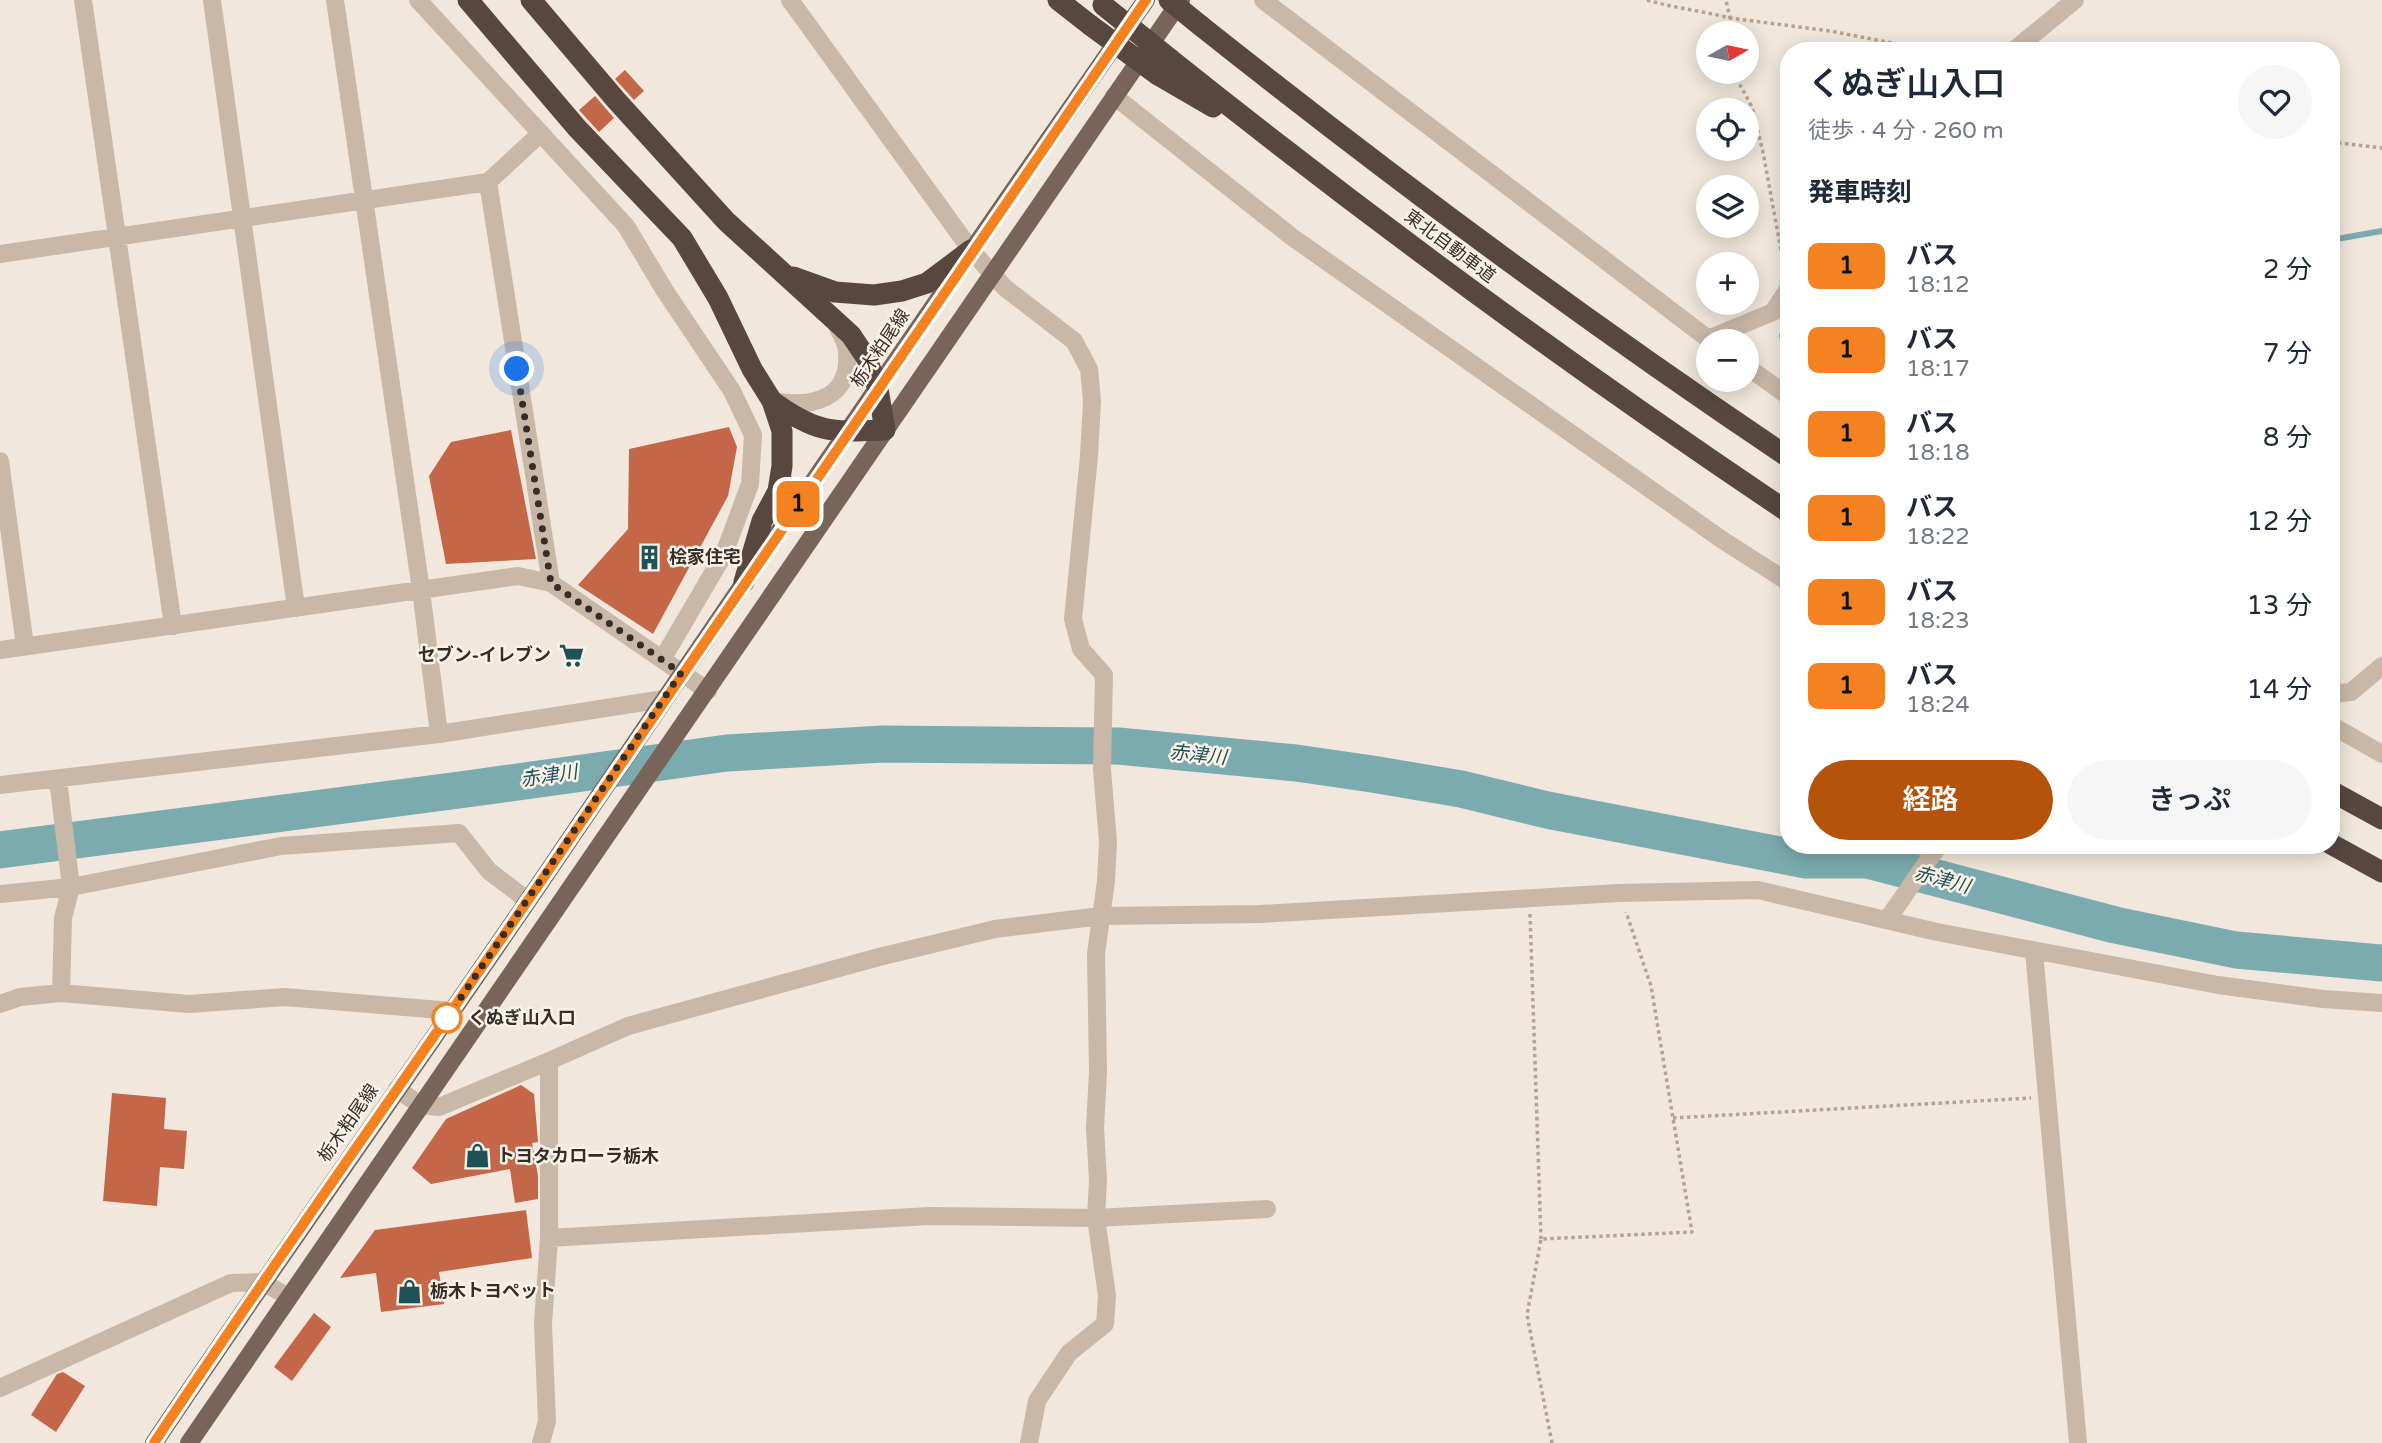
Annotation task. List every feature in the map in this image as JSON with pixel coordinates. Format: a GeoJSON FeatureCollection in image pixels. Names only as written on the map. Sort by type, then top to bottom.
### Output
{"type":"FeatureCollection","features":[{"type":"Feature","properties":{"kind":"highway"},"geometry":{"type":"LineString","coordinates":[[531,0],[616,100],[717,211],[851,335],[867,359],[878,389],[885,429],[827,430],[796,419],[772,401]]}},
{"type":"Feature","properties":{"kind":"highway"},"geometry":{"type":"LineString","coordinates":[[1058,0],[1090,25],[1164,67]]}},
{"type":"Feature","properties":{"kind":"highway","name":"東北自動車道"},"geometry":{"type":"LineString","coordinates":[[1169,0],[1310,113],[1483,243],[1669,377],[1780,452]]}},
{"type":"Feature","properties":{"kind":"highway"},"geometry":{"type":"LineString","coordinates":[[468,1],[577,128],[682,238],[718,298],[752,369],[772,401],[782,431],[782,466],[778,491],[762,521],[744,582]]}},
{"type":"Feature","properties":{"kind":"highway","name":"東北自動車道"},"geometry":{"type":"LineString","coordinates":[[1100,3],[1164,67],[1276,144],[1454,278],[1585,372],[1780,507]]}},
{"type":"Feature","properties":{"kind":"highway"},"geometry":{"type":"LineString","coordinates":[[785,274],[835,292],[874,295],[902,291],[928,283],[971,250]]}},
{"type":"Feature","properties":{"kind":"highway"},"geometry":{"type":"LineString","coordinates":[[2340,796],[2382,819]]}},
{"type":"Feature","properties":{"kind":"highway"},"geometry":{"type":"LineString","coordinates":[[2340,849],[2382,872]]}},
{"type":"Feature","properties":{"kind":"main road","name":"栃木粕尾線"},"geometry":{"type":"LineString","coordinates":[[154,1443],[262,1282],[578,828],[971,250],[1146,0]]}},
{"type":"Feature","properties":{"kind":"main road"},"geometry":{"type":"LineString","coordinates":[[189,1443],[1181,0]]}},
{"type":"Feature","properties":{"kind":"street"},"geometry":{"type":"LineString","coordinates":[[83,0],[173,625]]}},
{"type":"Feature","properties":{"kind":"street"},"geometry":{"type":"LineString","coordinates":[[212,0],[296,608]]}},
{"type":"Feature","properties":{"kind":"street"},"geometry":{"type":"LineString","coordinates":[[335,0],[421,590],[439,734]]}},
{"type":"Feature","properties":{"kind":"street"},"geometry":{"type":"LineString","coordinates":[[418,0],[626,226],[665,291],[732,390],[753,435],[750,484],[724,555],[663,658]]}},
{"type":"Feature","properties":{"kind":"street"},"geometry":{"type":"LineString","coordinates":[[790,0],[971,250],[1004,287],[1074,341],[1089,369],[1092,401],[1089,456],[1073,619],[1081,649],[1104,675],[1102,770],[1108,842],[1096,954],[1096,1218],[1107,1296],[1105,1324],[1069,1353],[1037,1401],[1030,1443]]}},
{"type":"Feature","properties":{"kind":"street"},"geometry":{"type":"LineString","coordinates":[[1263,0],[1696,330]]}},
{"type":"Feature","properties":{"kind":"street"},"geometry":{"type":"LineString","coordinates":[[2024,42],[2075,0]]}},
{"type":"Feature","properties":{"kind":"street"},"geometry":{"type":"LineString","coordinates":[[1114,96],[1292,237],[1721,539],[1780,577]]}},
{"type":"Feature","properties":{"kind":"street"},"geometry":{"type":"LineString","coordinates":[[0,254],[488,182],[541,133]]}},
{"type":"Feature","properties":{"kind":"street"},"geometry":{"type":"LineString","coordinates":[[488,182],[551,583]]}},
{"type":"Feature","properties":{"kind":"street"},"geometry":{"type":"LineString","coordinates":[[1734,329],[1773,312],[1780,301]]}},
{"type":"Feature","properties":{"kind":"street"},"geometry":{"type":"LineString","coordinates":[[772,401],[794,405],[809,404],[826,398],[840,387],[846,372],[847,350],[835,320]]}},
{"type":"Feature","properties":{"kind":"street"},"geometry":{"type":"LineString","coordinates":[[1759,375],[1780,390]]}},
{"type":"Feature","properties":{"kind":"street"},"geometry":{"type":"LineString","coordinates":[[0,461],[25,646]]}},
{"type":"Feature","properties":{"kind":"street"},"geometry":{"type":"LineString","coordinates":[[0,650],[517,576],[551,583],[708,691]]}},
{"type":"Feature","properties":{"kind":"street"},"geometry":{"type":"LineString","coordinates":[[2340,693],[2351,692],[2382,666]]}},
{"type":"Feature","properties":{"kind":"street"},"geometry":{"type":"LineString","coordinates":[[0,785],[60,787],[439,734],[664,699]]}},
{"type":"Feature","properties":{"kind":"street"},"geometry":{"type":"LineString","coordinates":[[2340,730],[2382,754]]}},
{"type":"Feature","properties":{"kind":"street"},"geometry":{"type":"LineString","coordinates":[[60,787],[71,887],[63,918],[61,993]]}},
{"type":"Feature","properties":{"kind":"street"},"geometry":{"type":"LineString","coordinates":[[0,894],[71,887],[281,846],[459,832],[489,871],[527,900]]}},
{"type":"Feature","properties":{"kind":"street"},"geometry":{"type":"LineString","coordinates":[[1887,920],[1933,854]]}},
{"type":"Feature","properties":{"kind":"street"},"geometry":{"type":"LineString","coordinates":[[397,1089],[420,1105],[439,1107],[628,1026],[879,957],[995,929],[1101,916],[1260,914],[1619,893],[1758,890],[2034,951],[2218,985],[2323,999],[2382,1003]]}},
{"type":"Feature","properties":{"kind":"street"},"geometry":{"type":"LineString","coordinates":[[2034,951],[2078,1443]]}},
{"type":"Feature","properties":{"kind":"street"},"geometry":{"type":"LineString","coordinates":[[0,1004],[20,998],[61,993],[190,1004],[285,997],[452,1011]]}},
{"type":"Feature","properties":{"kind":"street"},"geometry":{"type":"LineString","coordinates":[[541,1443],[547,1422],[542,1324],[549,1238],[549,1061]]}},
{"type":"Feature","properties":{"kind":"street"},"geometry":{"type":"LineString","coordinates":[[549,1238],[929,1216],[1096,1218],[1267,1209]]}},
{"type":"Feature","properties":{"kind":"street"},"geometry":{"type":"LineString","coordinates":[[0,1388],[231,1283],[262,1282],[289,1297]]}},
{"type":"Feature","properties":{"kind":"path"},"geometry":{"type":"LineString","coordinates":[[1647,0],[1730,18],[1830,31],[1887,42]]}},
{"type":"Feature","properties":{"kind":"path"},"geometry":{"type":"LineString","coordinates":[[1726,0],[1730,18]]}},
{"type":"Feature","properties":{"kind":"path"},"geometry":{"type":"LineString","coordinates":[[1740,84],[1752,107],[1780,245]]}},
{"type":"Feature","properties":{"kind":"path"},"geometry":{"type":"LineString","coordinates":[[2340,143],[2382,149]]}},
{"type":"Feature","properties":{"kind":"path"},"geometry":{"type":"LineString","coordinates":[[1541,1239],[1692,1232],[1651,986],[1619,893]]}},
{"type":"Feature","properties":{"kind":"path"},"geometry":{"type":"LineString","coordinates":[[1530,898],[1541,1239],[1527,1315],[1552,1443]]}},
{"type":"Feature","properties":{"kind":"path"},"geometry":{"type":"LineString","coordinates":[[1673,1118],[2047,1098]]}},
{"type":"Feature","properties":{"kind":"building"},"geometry":{"type":"Polygon","coordinates":[[[625,70],[644,91],[634,100],[615,79],[625,70]]]}},
{"type":"Feature","properties":{"kind":"building"},"geometry":{"type":"Polygon","coordinates":[[[595,96],[614,118],[599,132],[579,110],[595,96]]]}},
{"type":"Feature","properties":{"kind":"building","name":"桧家住宅"},"geometry":{"type":"Polygon","coordinates":[[[729,427],[737,447],[728,496],[653,634],[578,585],[628,529],[629,449],[729,427]]]}},
{"type":"Feature","properties":{"kind":"building"},"geometry":{"type":"Polygon","coordinates":[[[511,430],[536,559],[446,564],[429,476],[451,442],[511,430]]]}},
{"type":"Feature","properties":{"kind":"building","name":"トヨタカローラ栃木"},"geometry":{"type":"Polygon","coordinates":[[[521,1085],[534,1094],[538,1142],[532,1143],[538,1176],[538,1199],[515,1203],[510,1169],[431,1184],[412,1168],[446,1119],[521,1085]]]}},
{"type":"Feature","properties":{"kind":"building"},"geometry":{"type":"Polygon","coordinates":[[[112,1093],[166,1098],[164,1129],[187,1131],[184,1169],[160,1167],[157,1206],[103,1201],[112,1093]]]}},
{"type":"Feature","properties":{"kind":"building","name":"栃木トヨペット"},"geometry":{"type":"Polygon","coordinates":[[[526,1210],[532,1258],[439,1272],[444,1304],[381,1312],[376,1273],[340,1278],[375,1230],[526,1210]]]}},
{"type":"Feature","properties":{"kind":"building"},"geometry":{"type":"Polygon","coordinates":[[[314,1313],[331,1327],[292,1381],[274,1367],[314,1313]]]}},
{"type":"Feature","properties":{"kind":"building"},"geometry":{"type":"Polygon","coordinates":[[[63,1372],[85,1386],[56,1432],[31,1415],[57,1374],[63,1372]]]}},
{"type":"Feature","properties":{"kind":"waterway"},"geometry":{"type":"LineString","coordinates":[[2340,238],[2382,231]]}},
{"type":"Feature","properties":{"kind":"waterway","name":"赤津川"},"geometry":{"type":"LineString","coordinates":[[0,850],[727,753],[883,744],[1118,746],[1296,763],[1461,789],[1547,810],[1806,860],[1868,860],[2115,925],[2236,950],[2382,963]]}},
{"type":"Feature","properties":{"kind":"waterway"},"geometry":{"type":"LineString","coordinates":[[1868,860],[1870,854]]}},
{"type":"Feature","properties":{"kind":"bus line","name":"1"},"geometry":{"type":"LineString","coordinates":[[154,1443],[262,1282],[578,828],[971,250],[1146,0]]}},
{"type":"Feature","properties":{"kind":"place","name":"桧家住宅"},"geometry":{"type":"Point","coordinates":[649,557]}},
{"type":"Feature","properties":{"kind":"place","name":"セブン-イレブン"},"geometry":{"type":"Point","coordinates":[571,655]}},
{"type":"Feature","properties":{"kind":"place","name":"くぬぎ山入口"},"geometry":{"type":"Point","coordinates":[447,1018]}},
{"type":"Feature","properties":{"kind":"place","name":"トヨタカローラ栃木"},"geometry":{"type":"Point","coordinates":[477,1156]}},
{"type":"Feature","properties":{"kind":"place","name":"栃木トヨペット"},"geometry":{"type":"Point","coordinates":[410,1291]}},
{"type":"Feature","properties":{"kind":"route"},"geometry":{"type":"LineString","coordinates":[[447,1018],[681,673],[551,583],[517,369]]}}]}
